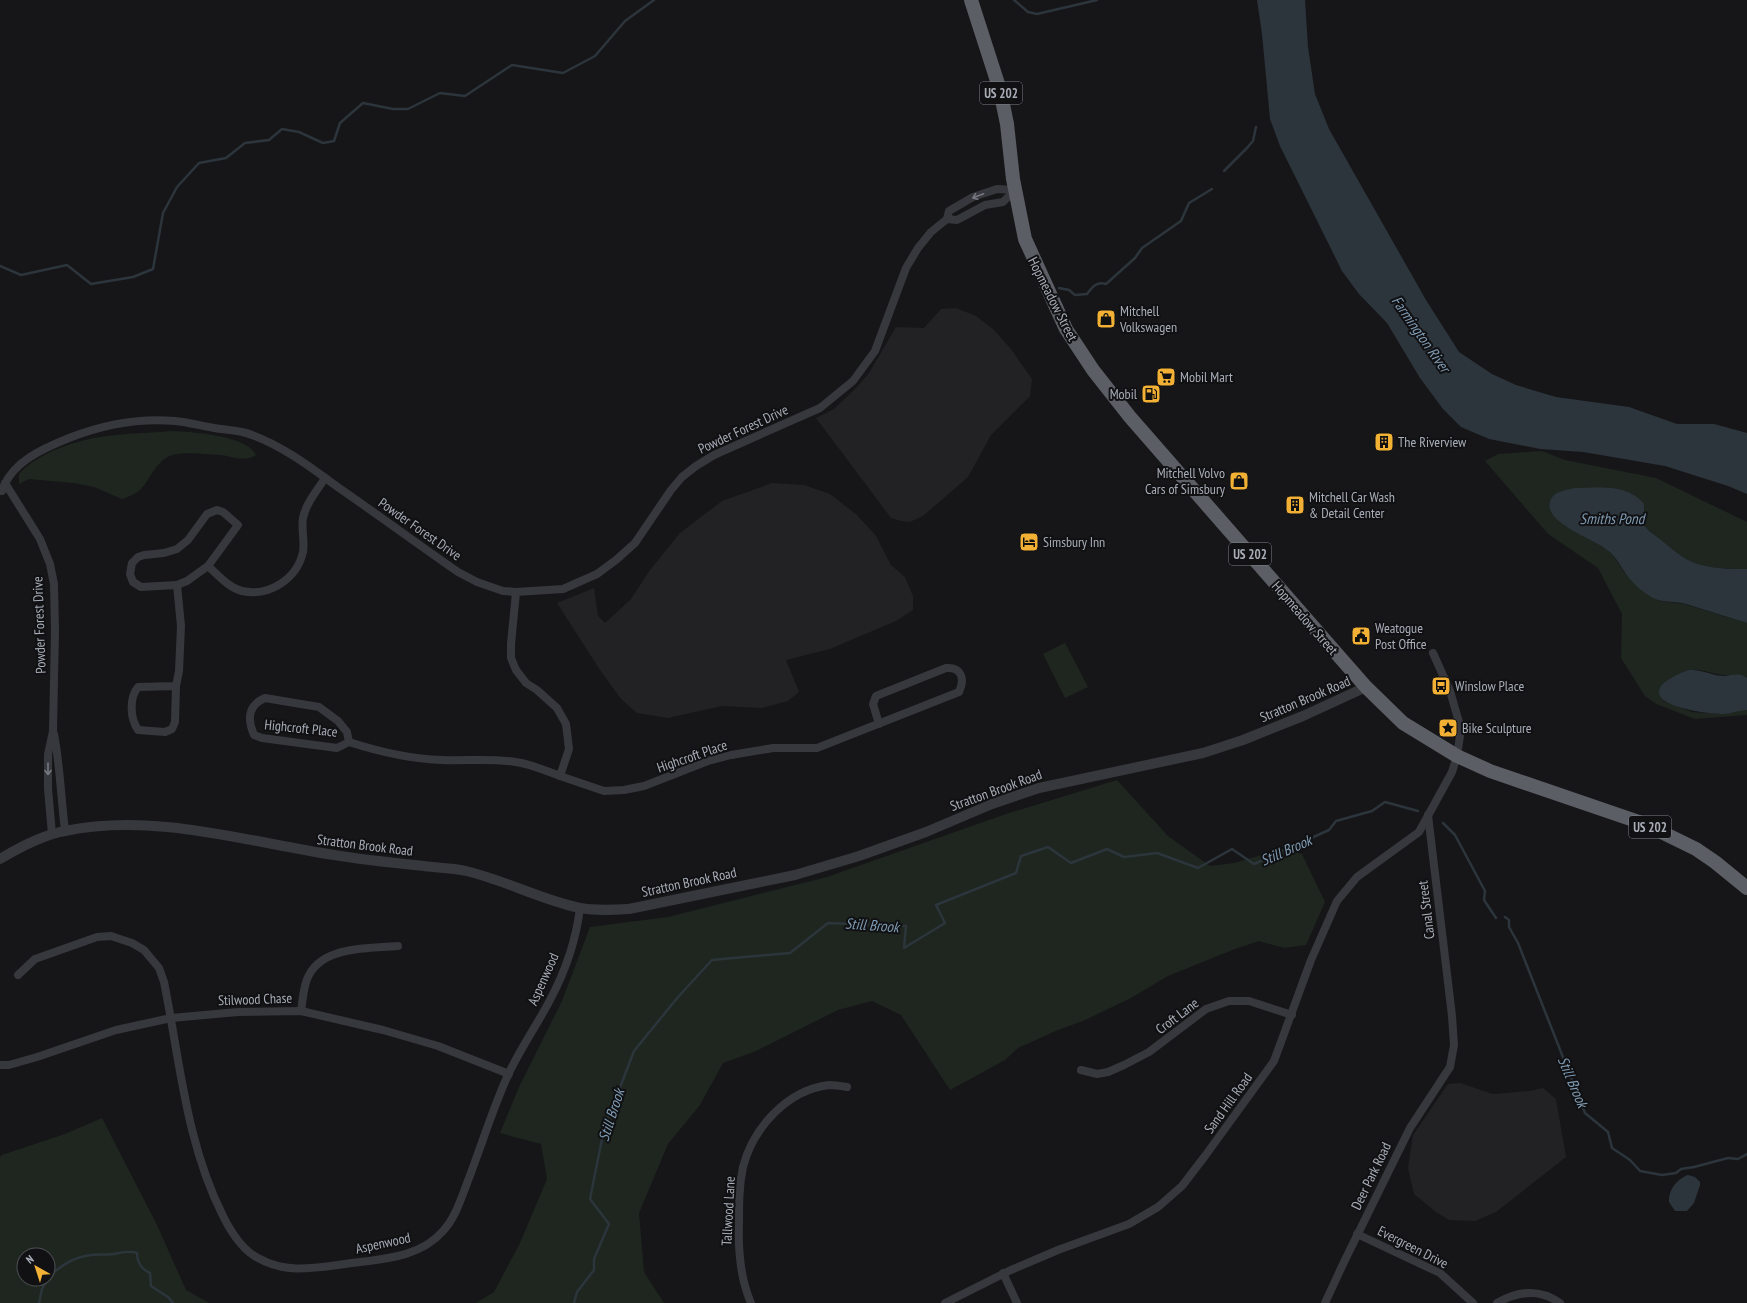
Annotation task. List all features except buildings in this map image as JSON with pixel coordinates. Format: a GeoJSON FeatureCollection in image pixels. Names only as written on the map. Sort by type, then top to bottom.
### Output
{"type":"FeatureCollection","features":[{"type":"Feature","properties":{"kind":"highway","name":"Hopmeadow Street"},"geometry":{"type":"LineString","coordinates":[[971,0],[1000,90],[1007,124],[1015,190],[1025,239],[1066,329],[1093,370],[1130,416],[1366,687],[1404,723],[1457,756],[1490,772],[1645,824],[1696,849],[1715,862],[1747,888]]}},
{"type":"Feature","properties":{"kind":"street","name":"Powder Forest Drive"},"geometry":{"type":"LineString","coordinates":[[52,834],[48,789],[48,761],[53,731],[55,630],[54,584],[50,564],[40,539],[2,482],[26,460],[51,445],[97,429],[118,424],[147,421],[175,421],[252,434],[298,459],[458,572],[477,582],[502,591],[516,592],[562,589],[597,574],[635,543],[671,490],[682,477],[696,466],[714,455],[820,408],[853,381],[875,351],[906,268],[931,232],[946,219],[949,212],[973,197],[997,189],[1015,190]]}},
{"type":"Feature","properties":{"kind":"street"},"geometry":{"type":"LineString","coordinates":[[946,219],[957,220],[985,205],[1003,202],[1015,190]]}},
{"type":"Feature","properties":{"kind":"street"},"geometry":{"type":"LineString","coordinates":[[208,566],[231,586],[242,591],[266,591],[279,586],[290,577],[298,565],[303,552],[303,519],[309,502],[325,478]]}},
{"type":"Feature","properties":{"kind":"street"},"geometry":{"type":"LineString","coordinates":[[0,491],[2,490],[2,482]]}},
{"type":"Feature","properties":{"kind":"street"},"geometry":{"type":"LineString","coordinates":[[217,510],[223,512],[238,525],[208,566],[187,581],[177,585],[140,587],[133,582],[130,574],[132,563],[138,557],[164,553],[177,549],[188,540],[207,514],[217,510]]}},
{"type":"Feature","properties":{"kind":"street"},"geometry":{"type":"LineString","coordinates":[[176,686],[138,687],[133,693],[132,717],[138,730],[165,732],[172,729],[175,722],[176,686],[179,671],[181,626],[177,585]]}},
{"type":"Feature","properties":{"kind":"street"},"geometry":{"type":"LineString","coordinates":[[516,592],[511,658],[516,670],[526,683],[537,690],[557,708],[566,724],[569,749],[560,776]]}},
{"type":"Feature","properties":{"kind":"street"},"geometry":{"type":"LineString","coordinates":[[1428,815],[1452,772],[1457,756],[1461,728],[1459,717],[1450,691],[1433,652]]}},
{"type":"Feature","properties":{"kind":"street","name":"Highcroft Place"},"geometry":{"type":"LineString","coordinates":[[349,742],[347,732],[338,721],[319,707],[265,698],[257,701],[252,708],[250,720],[251,728],[254,735],[262,738],[337,748],[349,742],[377,751],[443,760],[476,759],[517,762],[604,791],[624,790],[644,786],[731,755],[773,748],[817,748],[879,724],[959,692],[962,685],[962,677],[958,671],[953,668],[946,668],[876,696],[873,704],[879,724]]}},
{"type":"Feature","properties":{"kind":"street","name":"Stratton Brook Road"},"geometry":{"type":"LineString","coordinates":[[0,859],[30,843],[52,834],[65,831],[97,826],[170,828],[350,858],[464,871],[493,878],[541,896],[580,908],[602,910],[629,909],[802,873],[860,856],[926,832],[992,804],[1039,788],[1203,754],[1290,722],[1342,700],[1366,687]]}},
{"type":"Feature","properties":{"kind":"street","name":"Powder Forest Drive"},"geometry":{"type":"LineString","coordinates":[[53,731],[58,755],[65,831]]}},
{"type":"Feature","properties":{"kind":"street","name":"Sand Hill Road"},"geometry":{"type":"LineString","coordinates":[[946,1303],[1003,1273],[1058,1250],[1129,1224],[1158,1207],[1177,1190],[1205,1156],[1259,1084],[1274,1061],[1312,960],[1337,901],[1357,876],[1419,832],[1428,815]]}},
{"type":"Feature","properties":{"kind":"street","name":"Canal Street"},"geometry":{"type":"LineString","coordinates":[[1428,815],[1452,1016],[1454,1045],[1450,1067]]}},
{"type":"Feature","properties":{"kind":"street","name":"Aspenwood"},"geometry":{"type":"LineString","coordinates":[[18,975],[35,959],[97,937],[111,936],[121,938],[144,950],[159,968],[164,982],[188,1119],[200,1158],[218,1204],[231,1231],[244,1247],[256,1258],[274,1266],[295,1270],[340,1265],[409,1254],[428,1245],[444,1231],[459,1205],[508,1074],[550,999],[567,962],[578,922],[580,908]]}},
{"type":"Feature","properties":{"kind":"street"},"geometry":{"type":"LineString","coordinates":[[301,1011],[308,976],[314,967],[343,950],[398,946]]}},
{"type":"Feature","properties":{"kind":"street","name":"Croft Lane"},"geometry":{"type":"LineString","coordinates":[[1081,1070],[1097,1074],[1108,1072],[1124,1065],[1149,1052],[1206,1009],[1229,1001],[1249,1001],[1292,1015]]}},
{"type":"Feature","properties":{"kind":"street","name":"Stilwood Chase"},"geometry":{"type":"LineString","coordinates":[[0,1065],[9,1065],[37,1057],[116,1030],[171,1018],[238,1012],[301,1011],[389,1032],[438,1046],[508,1074]]}},
{"type":"Feature","properties":{"kind":"street","name":"Deer Park Road"},"geometry":{"type":"LineString","coordinates":[[1325,1303],[1357,1234],[1410,1128],[1450,1067]]}},
{"type":"Feature","properties":{"kind":"street","name":"Tallwood Lane"},"geometry":{"type":"LineString","coordinates":[[751,1303],[746,1292],[738,1243],[739,1190],[744,1166],[752,1144],[772,1115],[796,1096],[812,1089],[830,1085],[847,1087]]}},
{"type":"Feature","properties":{"kind":"street","name":"Evergreen Drive"},"geometry":{"type":"LineString","coordinates":[[1357,1234],[1440,1273],[1473,1303]]}},
{"type":"Feature","properties":{"kind":"street"},"geometry":{"type":"LineString","coordinates":[[1003,1273],[1017,1303]]}},
{"type":"Feature","properties":{"kind":"street"},"geometry":{"type":"LineString","coordinates":[[1497,1303],[1508,1297],[1521,1293],[1532,1292],[1553,1298],[1560,1303]]}},
{"type":"Feature","properties":{"kind":"shaded area"},"geometry":{"type":"Polygon","coordinates":[[[956,308],[976,316],[993,329],[1011,349],[1032,379],[1030,396],[991,435],[968,477],[923,516],[910,522],[901,521],[891,518],[816,418],[834,409],[856,388],[869,373],[896,327],[924,328],[941,309],[956,308]]]}},
{"type":"Feature","properties":{"kind":"shaded area"},"geometry":{"type":"Polygon","coordinates":[[[171,431],[192,432],[231,439],[251,448],[256,455],[247,459],[198,453],[181,453],[170,456],[160,463],[141,489],[122,499],[94,487],[73,483],[29,479],[19,484],[19,474],[27,466],[59,448],[84,440],[107,436],[171,431]]]}},
{"type":"Feature","properties":{"kind":"shaded area"},"geometry":{"type":"Polygon","coordinates":[[[1542,451],[1565,460],[1656,478],[1747,522],[1747,569],[1706,566],[1683,557],[1649,531],[1644,525],[1643,504],[1564,525],[1606,549],[1612,554],[1624,572],[1660,601],[1684,604],[1747,623],[1747,678],[1738,674],[1723,675],[1691,670],[1680,675],[1676,679],[1663,701],[1692,712],[1723,714],[1739,710],[1747,710],[1747,715],[1695,719],[1656,704],[1645,696],[1621,658],[1622,614],[1598,568],[1548,534],[1485,461],[1498,454],[1542,451]]]}},
{"type":"Feature","properties":{"kind":"shaded area"},"geometry":{"type":"Polygon","coordinates":[[[772,483],[804,485],[830,494],[857,515],[876,536],[891,565],[905,577],[913,596],[913,610],[896,621],[830,649],[786,660],[799,692],[788,701],[762,708],[722,706],[668,718],[637,713],[621,699],[600,670],[557,603],[594,588],[598,616],[605,623],[631,599],[650,570],[680,533],[722,501],[772,483]]]}},
{"type":"Feature","properties":{"kind":"shaded area"},"geometry":{"type":"Polygon","coordinates":[[[1065,643],[1088,687],[1065,698],[1043,654],[1065,643]]]}},
{"type":"Feature","properties":{"kind":"shaded area"},"geometry":{"type":"Polygon","coordinates":[[[1117,780],[1168,836],[1210,866],[1234,863],[1286,848],[1302,854],[1325,902],[1306,945],[1284,948],[1259,941],[1168,976],[1131,998],[1083,1021],[1058,1030],[1018,1048],[1005,1060],[950,1090],[901,1015],[872,1001],[838,1010],[756,1051],[723,1063],[700,1105],[668,1144],[639,1213],[644,1272],[664,1303],[476,1303],[494,1292],[520,1243],[547,1179],[541,1144],[500,1133],[519,1087],[562,1001],[590,927],[668,917],[827,877],[1006,814],[1117,780]]]}},
{"type":"Feature","properties":{"kind":"shaded area"},"geometry":{"type":"Polygon","coordinates":[[[1460,1083],[1493,1094],[1530,1091],[1543,1088],[1556,1099],[1566,1157],[1496,1212],[1475,1221],[1449,1220],[1436,1212],[1414,1194],[1408,1168],[1413,1135],[1448,1084],[1460,1083]]]}},
{"type":"Feature","properties":{"kind":"shaded area"},"geometry":{"type":"Polygon","coordinates":[[[102,1118],[157,1225],[186,1290],[209,1303],[0,1303],[0,1157],[2,1155],[65,1134],[102,1118]]]}},
{"type":"Feature","properties":{"kind":"water","name":"Farmington River"},"geometry":{"type":"Polygon","coordinates":[[[1257,0],[1305,0],[1308,47],[1315,94],[1329,129],[1426,300],[1459,352],[1492,374],[1516,385],[1556,397],[1629,407],[1677,424],[1714,424],[1747,433],[1747,494],[1728,486],[1665,466],[1583,452],[1540,449],[1489,439],[1461,427],[1443,409],[1420,378],[1387,323],[1359,294],[1342,271],[1280,146],[1270,119],[1262,34],[1257,0]]]}},
{"type":"Feature","properties":{"kind":"water","name":"Smiths Pond"},"geometry":{"type":"Polygon","coordinates":[[[1575,488],[1612,488],[1629,493],[1637,497],[1644,504],[1644,525],[1649,531],[1683,557],[1706,566],[1747,569],[1747,623],[1686,604],[1657,600],[1641,590],[1630,579],[1610,552],[1562,524],[1550,510],[1550,502],[1554,495],[1564,490],[1575,488]]]}},
{"type":"Feature","properties":{"kind":"water"},"geometry":{"type":"Polygon","coordinates":[[[1689,670],[1721,676],[1739,674],[1747,678],[1747,710],[1726,714],[1706,713],[1681,708],[1662,699],[1659,693],[1662,685],[1667,680],[1689,670]]]}},
{"type":"Feature","properties":{"kind":"water"},"geometry":{"type":"Polygon","coordinates":[[[1688,1175],[1695,1177],[1700,1182],[1694,1203],[1687,1211],[1675,1211],[1669,1202],[1670,1193],[1680,1179],[1688,1175]]]}},
{"type":"Feature","properties":{"kind":"waterway"},"geometry":{"type":"LineString","coordinates":[[0,266],[21,275],[67,265],[91,284],[133,277],[153,269],[163,213],[177,187],[199,163],[226,158],[245,143],[269,140],[282,129],[299,132],[323,143],[334,141],[340,123],[363,103],[393,109],[408,109],[440,93],[465,96],[512,65],[563,73],[595,56],[625,21],[654,0]]}},
{"type":"Feature","properties":{"kind":"waterway"},"geometry":{"type":"LineString","coordinates":[[1014,0],[1028,12],[1037,14],[1097,0]]}},
{"type":"Feature","properties":{"kind":"waterway"},"geometry":{"type":"LineString","coordinates":[[1224,171],[1253,141],[1256,127]]}},
{"type":"Feature","properties":{"kind":"waterway"},"geometry":{"type":"LineString","coordinates":[[1059,288],[1069,290],[1075,295],[1087,294],[1097,284],[1106,284],[1135,258],[1142,248],[1181,221],[1189,203],[1212,189]]}},
{"type":"Feature","properties":{"kind":"waterway","name":"Still Brook"},"geometry":{"type":"LineString","coordinates":[[574,1303],[577,1292],[594,1270],[594,1259],[609,1224],[590,1199],[604,1129],[634,1051],[678,997],[712,960],[790,953],[828,923],[906,926],[904,948],[945,923],[936,905],[1016,873],[1021,856],[1048,847],[1071,863],[1107,849],[1124,857],[1157,853],[1198,868],[1232,849],[1254,864],[1329,830],[1336,821],[1372,811],[1385,802],[1418,811]]}},
{"type":"Feature","properties":{"kind":"waterway","name":"Still Brook"},"geometry":{"type":"LineString","coordinates":[[1443,823],[1455,835],[1485,891],[1484,900],[1496,918]]}},
{"type":"Feature","properties":{"kind":"waterway","name":"Still Brook"},"geometry":{"type":"LineString","coordinates":[[1505,917],[1509,920],[1509,927],[1518,943],[1585,1113],[1608,1132],[1612,1148],[1630,1160],[1640,1171],[1662,1175],[1676,1173],[1681,1169],[1728,1158],[1738,1159],[1747,1154]]}},
{"type":"Feature","properties":{"kind":"waterway","name":"Still Brook"},"geometry":{"type":"LineString","coordinates":[[56,1271],[73,1260],[85,1256],[134,1252],[137,1253],[140,1265],[144,1270],[150,1273],[151,1286],[168,1297],[173,1303]]}},
{"type":"Feature","properties":{"kind":"waterway","name":"Still Brook"},"geometry":{"type":"LineString","coordinates":[[39,1303],[43,1287]]}},
{"type":"Feature","properties":{"kind":"place","name":"Mitchell Volkswagen"},"geometry":{"type":"Point","coordinates":[1106,319]}},
{"type":"Feature","properties":{"kind":"place","name":"Mobil Mart"},"geometry":{"type":"Point","coordinates":[1166,377]}},
{"type":"Feature","properties":{"kind":"place","name":"Mobil"},"geometry":{"type":"Point","coordinates":[1151,394]}},
{"type":"Feature","properties":{"kind":"place","name":"The Riverview"},"geometry":{"type":"Point","coordinates":[1384,442]}},
{"type":"Feature","properties":{"kind":"place","name":"Mitchell Volvo Cars of Simsbury"},"geometry":{"type":"Point","coordinates":[1239,481]}},
{"type":"Feature","properties":{"kind":"place","name":"Mitchell Car Wash & Detail Center"},"geometry":{"type":"Point","coordinates":[1295,505]}},
{"type":"Feature","properties":{"kind":"place","name":"Simsbury Inn"},"geometry":{"type":"Point","coordinates":[1029,542]}},
{"type":"Feature","properties":{"kind":"place","name":"Weatogue Post Office"},"geometry":{"type":"Point","coordinates":[1361,636]}},
{"type":"Feature","properties":{"kind":"place","name":"Winslow Place"},"geometry":{"type":"Point","coordinates":[1441,686]}},
{"type":"Feature","properties":{"kind":"place","name":"Bike Sculpture"},"geometry":{"type":"Point","coordinates":[1448,728]}}]}
